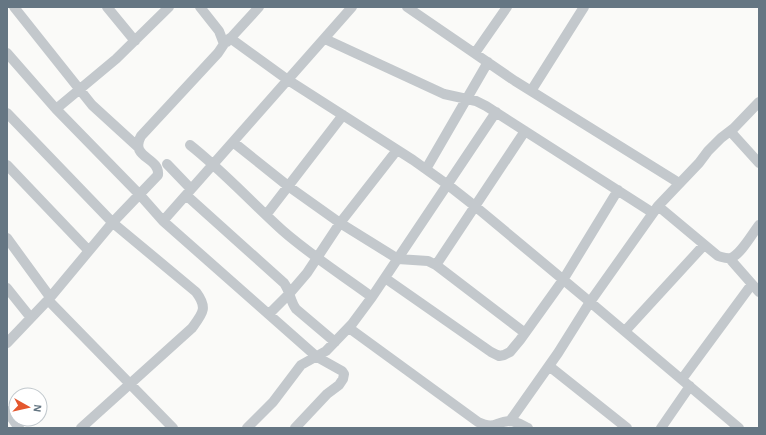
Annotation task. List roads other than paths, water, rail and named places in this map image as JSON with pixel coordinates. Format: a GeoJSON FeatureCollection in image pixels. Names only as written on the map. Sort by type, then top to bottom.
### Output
{"type":"FeatureCollection","features":[{"type":"Feature","properties":{"kind":"street"},"geometry":{"type":"LineString","coordinates":[[7,12],[13,7],[92,105],[138,147],[142,154],[156,165],[159,170],[155,179],[113,222],[49,298],[7,343]]}},
{"type":"Feature","properties":{"kind":"street"},"geometry":{"type":"LineString","coordinates":[[107,7],[135,41]]}},
{"type":"Feature","properties":{"kind":"street"},"geometry":{"type":"LineString","coordinates":[[56,109],[116,59],[170,7]]}},
{"type":"Feature","properties":{"kind":"street"},"geometry":{"type":"LineString","coordinates":[[200,7],[227,41],[426,169],[476,206],[739,428]]}},
{"type":"Feature","properties":{"kind":"street"},"geometry":{"type":"LineString","coordinates":[[138,147],[138,142],[141,136],[259,7]]}},
{"type":"Feature","properties":{"kind":"street"},"geometry":{"type":"LineString","coordinates":[[163,221],[352,7]]}},
{"type":"Feature","properties":{"kind":"street"},"geometry":{"type":"LineString","coordinates":[[407,7],[531,91],[679,183]]}},
{"type":"Feature","properties":{"kind":"street"},"geometry":{"type":"LineString","coordinates":[[420,16],[426,7]]}},
{"type":"Feature","properties":{"kind":"street"},"geometry":{"type":"LineString","coordinates":[[475,53],[507,7]]}},
{"type":"Feature","properties":{"kind":"street"},"geometry":{"type":"LineString","coordinates":[[531,91],[584,7]]}},
{"type":"Feature","properties":{"kind":"street"},"geometry":{"type":"LineString","coordinates":[[325,39],[444,94],[455,98],[467,99],[486,106],[618,190],[655,210],[718,256],[730,258],[737,254],[759,225]]}},
{"type":"Feature","properties":{"kind":"street"},"geometry":{"type":"LineString","coordinates":[[7,53],[56,109],[140,195],[163,221],[317,357],[342,371],[344,374],[343,379],[339,385],[327,394],[295,428]]}},
{"type":"Feature","properties":{"kind":"street"},"geometry":{"type":"LineString","coordinates":[[426,169],[488,62]]}},
{"type":"Feature","properties":{"kind":"street"},"geometry":{"type":"LineString","coordinates":[[510,421],[549,366],[590,302],[655,210],[699,163],[708,150],[749,114],[759,102]]}},
{"type":"Feature","properties":{"kind":"street"},"geometry":{"type":"LineString","coordinates":[[247,428],[272,402],[301,365],[317,357],[349,328],[398,259],[496,112]]}},
{"type":"Feature","properties":{"kind":"street"},"geometry":{"type":"LineString","coordinates":[[7,113],[113,222],[196,292],[203,302],[203,310],[199,319],[192,328],[81,428]]}},
{"type":"Feature","properties":{"kind":"street"},"geometry":{"type":"LineString","coordinates":[[266,215],[343,115]]}},
{"type":"Feature","properties":{"kind":"street"},"geometry":{"type":"LineString","coordinates":[[436,265],[525,131]]}},
{"type":"Feature","properties":{"kind":"street"},"geometry":{"type":"LineString","coordinates":[[730,131],[757,156]]}},
{"type":"Feature","properties":{"kind":"street"},"geometry":{"type":"LineString","coordinates":[[233,142],[288,186],[340,223],[398,259],[428,261],[436,265],[525,333]]}},
{"type":"Feature","properties":{"kind":"street"},"geometry":{"type":"LineString","coordinates":[[190,145],[213,164],[282,230],[316,257],[372,297]]}},
{"type":"Feature","properties":{"kind":"street"},"geometry":{"type":"LineString","coordinates":[[269,314],[307,273],[316,257],[340,223],[397,150]]}},
{"type":"Feature","properties":{"kind":"street"},"geometry":{"type":"LineString","coordinates":[[167,164],[189,192],[284,283],[296,309],[335,342]]}},
{"type":"Feature","properties":{"kind":"street"},"geometry":{"type":"LineString","coordinates":[[7,165],[89,251]]}},
{"type":"Feature","properties":{"kind":"street"},"geometry":{"type":"LineString","coordinates":[[385,278],[491,352],[498,356],[504,355],[510,352],[564,280],[618,190]]}},
{"type":"Feature","properties":{"kind":"street"},"geometry":{"type":"LineString","coordinates":[[7,238],[49,298],[129,384],[173,428]]}},
{"type":"Feature","properties":{"kind":"street"},"geometry":{"type":"LineString","coordinates":[[625,332],[704,245]]}},
{"type":"Feature","properties":{"kind":"street"},"geometry":{"type":"LineString","coordinates":[[661,428],[686,383],[756,288],[730,258]]}},
{"type":"Feature","properties":{"kind":"street"},"geometry":{"type":"LineString","coordinates":[[7,288],[31,318]]}},
{"type":"Feature","properties":{"kind":"street"},"geometry":{"type":"LineString","coordinates":[[349,328],[478,422],[485,425],[494,426],[510,421],[520,423],[528,428]]}},
{"type":"Feature","properties":{"kind":"street"},"geometry":{"type":"LineString","coordinates":[[549,366],[627,428]]}},
{"type":"Feature","properties":{"kind":"street"},"geometry":{"type":"LineString","coordinates":[[7,411],[19,428]]}}]}
